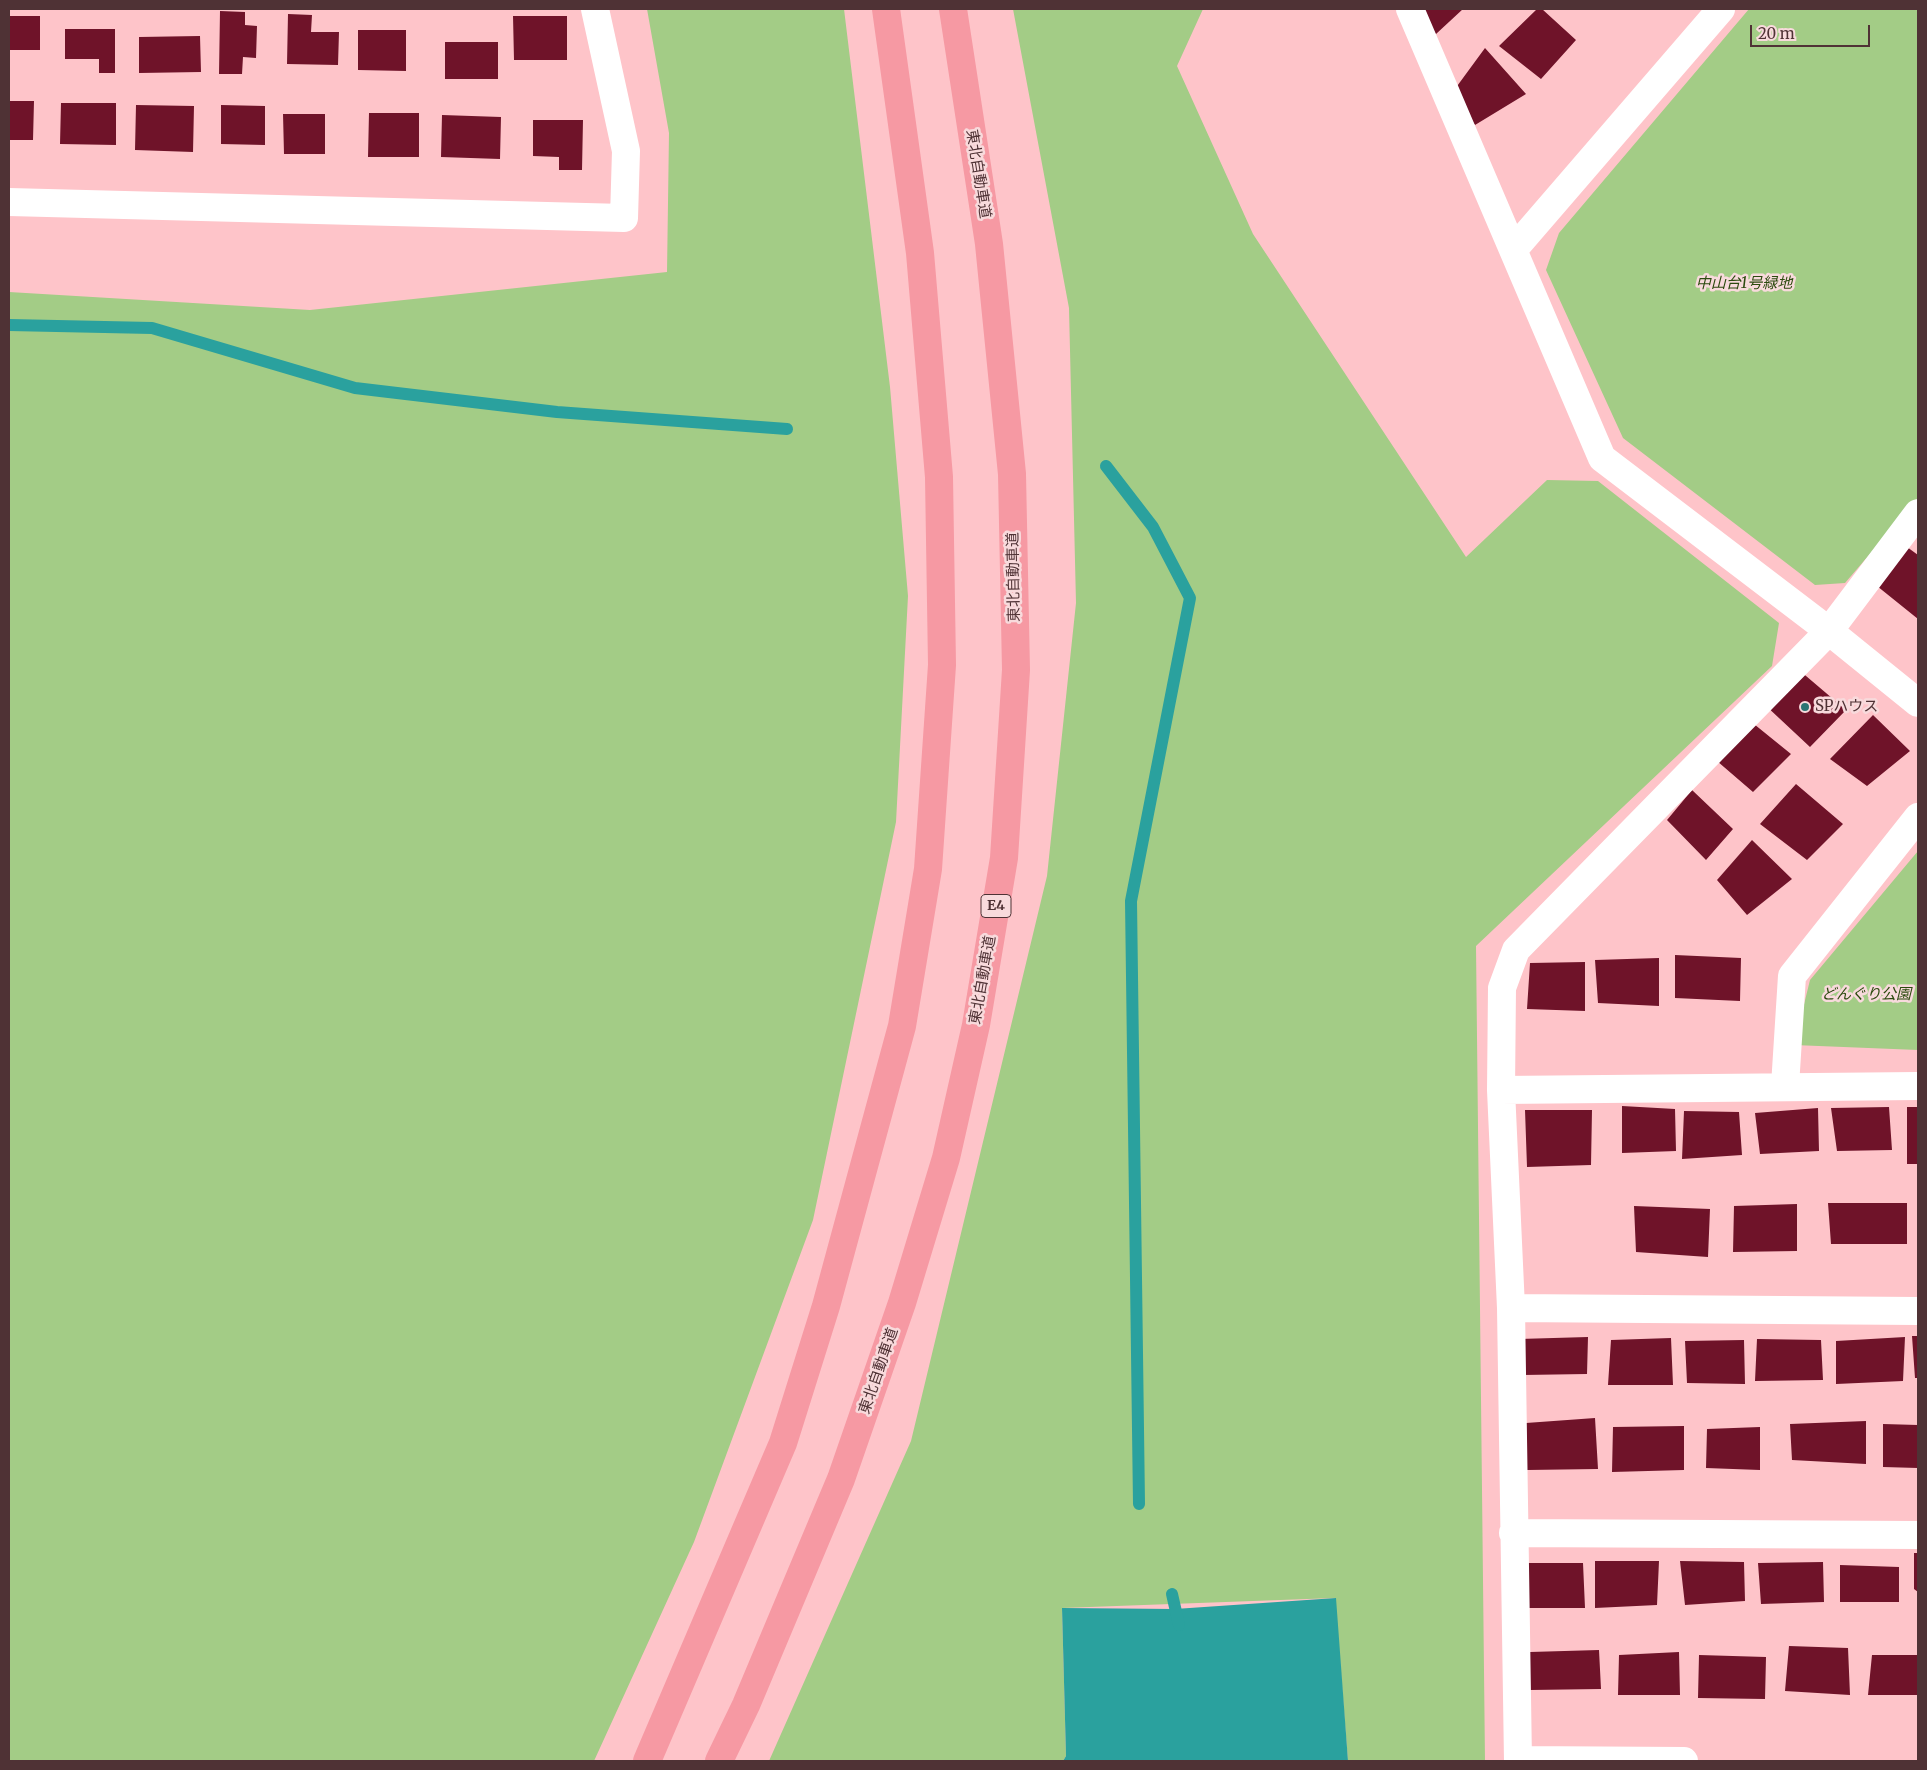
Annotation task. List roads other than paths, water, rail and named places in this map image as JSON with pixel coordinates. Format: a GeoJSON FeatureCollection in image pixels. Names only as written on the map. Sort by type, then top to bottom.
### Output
{"type":"FeatureCollection","features":[{"type":"Feature","properties":{"kind":"highway"},"geometry":{"type":"LineString","coordinates":[[647,1761],[726,1582],[786,1434],[834,1278],[902,1026],[928,870],[942,665],[939,477],[920,253],[886,9]]}},
{"type":"Feature","properties":{"kind":"highway","name":"東北自動車道"},"geometry":{"type":"LineString","coordinates":[[719,1761],[746,1705],[841,1479],[902,1303],[946,1158],[976,1025],[1004,858],[1016,670],[1012,474],[989,244],[953,9]]}},
{"type":"Feature","properties":{"kind":"street"},"geometry":{"type":"LineString","coordinates":[[9,202],[624,218],[626,151],[595,9]]}},
{"type":"Feature","properties":{"kind":"street"},"geometry":{"type":"LineString","coordinates":[[1410,9],[1602,458],[1829,631],[1918,703]]}},
{"type":"Feature","properties":{"kind":"street"},"geometry":{"type":"LineString","coordinates":[[1514,249],[1721,9]]}},
{"type":"Feature","properties":{"kind":"street"},"geometry":{"type":"LineString","coordinates":[[1684,1761],[1518,1761],[1511,1308],[1501,1090],[1502,988],[1516,950],[1829,631],[1918,514]]}},
{"type":"Feature","properties":{"kind":"street"},"geometry":{"type":"LineString","coordinates":[[1785,1086],[1792,976],[1918,817]]}},
{"type":"Feature","properties":{"kind":"street"},"geometry":{"type":"LineString","coordinates":[[1501,1090],[1918,1086]]}},
{"type":"Feature","properties":{"kind":"street"},"geometry":{"type":"LineString","coordinates":[[1511,1308],[1918,1311]]}},
{"type":"Feature","properties":{"kind":"street"},"geometry":{"type":"LineString","coordinates":[[1513,1534],[1918,1535]]}},
{"type":"Feature","properties":{"kind":"water"},"geometry":{"type":"Polygon","coordinates":[[[1336,1598],[1348,1761],[1063,1761],[1066,1756],[1062,1608],[1175,1609],[1336,1598]]]}},
{"type":"Feature","properties":{"kind":"waterway"},"geometry":{"type":"LineString","coordinates":[[9,325],[152,328],[355,388],[557,412],[787,429]]}},
{"type":"Feature","properties":{"kind":"waterway"},"geometry":{"type":"LineString","coordinates":[[1106,466],[1153,527],[1190,598],[1131,901],[1139,1504]]}},
{"type":"Feature","properties":{"kind":"waterway"},"geometry":{"type":"LineString","coordinates":[[1172,1594],[1179,1625]]}},
{"type":"Feature","properties":{"kind":"place","name":"SPハウス"},"geometry":{"type":"Point","coordinates":[1805,707]}},
{"type":"Feature","properties":{"kind":"park label","name":"中山台1号緑地"},"geometry":{"type":"Point","coordinates":[1744,284]}},
{"type":"Feature","properties":{"kind":"park label","name":"どんぐり公園"},"geometry":{"type":"Point","coordinates":[1866,995]}}]}
